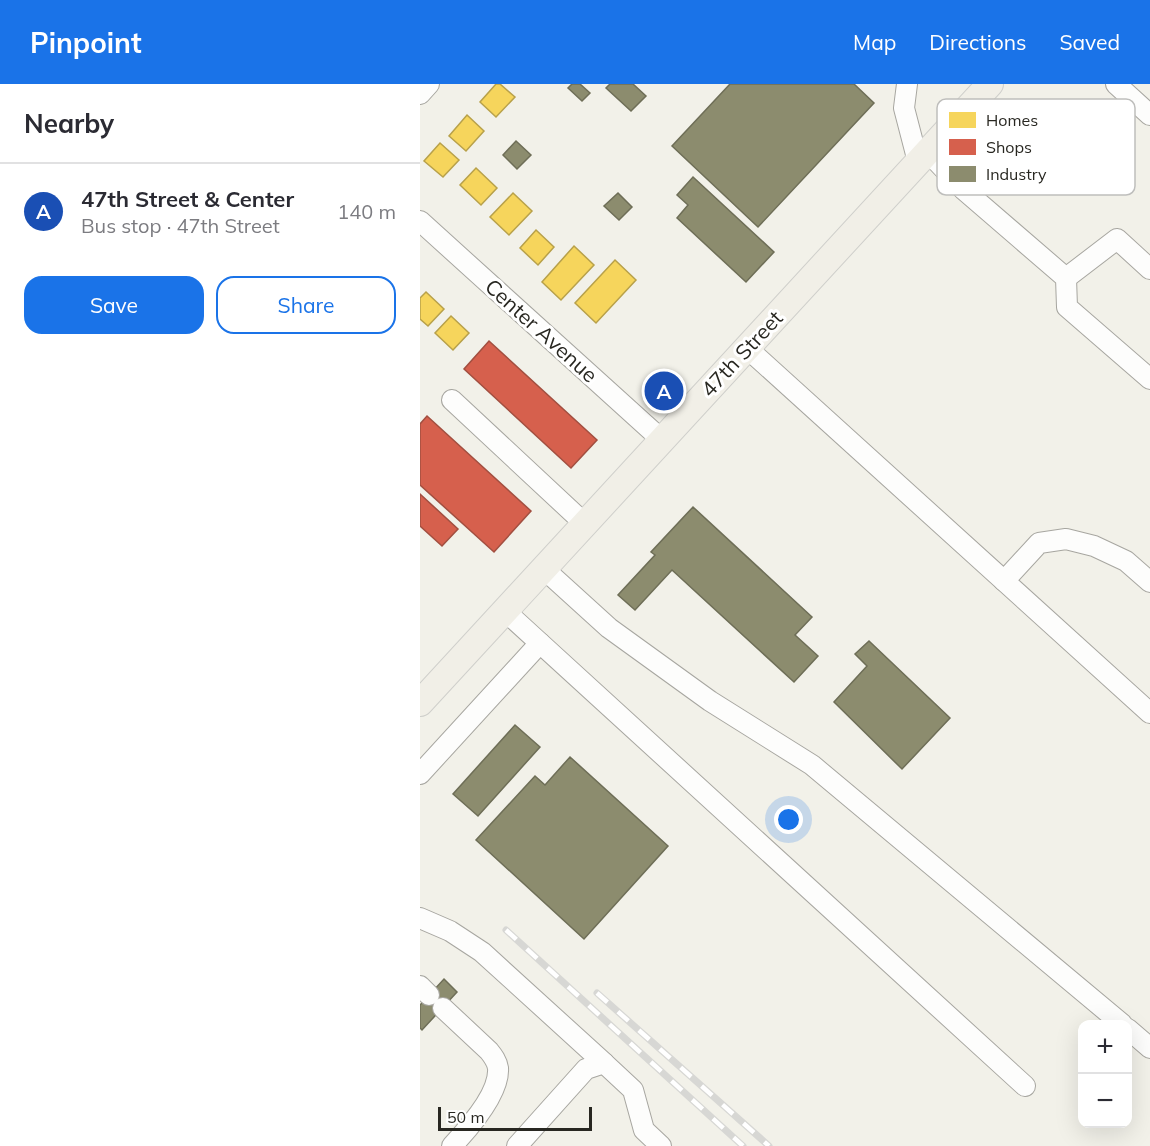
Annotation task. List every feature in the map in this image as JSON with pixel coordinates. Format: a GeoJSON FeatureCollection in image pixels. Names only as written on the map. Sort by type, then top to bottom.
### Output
{"type":"FeatureCollection","features":[{"type":"Feature","properties":{"kind":"main road","name":"47th Street"},"geometry":{"type":"LineString","coordinates":[[976,99],[990,84]]}},
{"type":"Feature","properties":{"kind":"main road","name":"47th Street"},"geometry":{"type":"LineString","coordinates":[[420,703],[937,142]]}},
{"type":"Feature","properties":{"kind":"street"},"geometry":{"type":"LineString","coordinates":[[420,94],[429,84]]}},
{"type":"Feature","properties":{"kind":"street"},"geometry":{"type":"LineString","coordinates":[[907,84],[904,108],[923,157],[937,168]]}},
{"type":"Feature","properties":{"kind":"street"},"geometry":{"type":"LineString","coordinates":[[1116,84],[1132,99]]}},
{"type":"Feature","properties":{"kind":"street"},"geometry":{"type":"LineString","coordinates":[[1135,101],[1150,115]]}},
{"type":"Feature","properties":{"kind":"street"},"geometry":{"type":"LineString","coordinates":[[970,195],[1066,278],[1067,307],[1150,380]]}},
{"type":"Feature","properties":{"kind":"street","name":"Center Avenue"},"geometry":{"type":"LineString","coordinates":[[420,221],[662,440]]}},
{"type":"Feature","properties":{"kind":"street"},"geometry":{"type":"LineString","coordinates":[[1066,278],[1117,240],[1150,269]]}},
{"type":"Feature","properties":{"kind":"street"},"geometry":{"type":"LineString","coordinates":[[747,348],[1150,713]]}},
{"type":"Feature","properties":{"kind":"street"},"geometry":{"type":"LineString","coordinates":[[452,400],[585,524]]}},
{"type":"Feature","properties":{"kind":"street"},"geometry":{"type":"LineString","coordinates":[[1004,581],[1039,543],[1065,539],[1094,546],[1126,561],[1150,582]]}},
{"type":"Feature","properties":{"kind":"street"},"geometry":{"type":"LineString","coordinates":[[544,568],[609,628],[710,701],[812,765],[1117,1020]]}},
{"type":"Feature","properties":{"kind":"street"},"geometry":{"type":"LineString","coordinates":[[505,611],[1025,1086]]}},
{"type":"Feature","properties":{"kind":"street"},"geometry":{"type":"LineString","coordinates":[[420,774],[540,644]]}},
{"type":"Feature","properties":{"kind":"street"},"geometry":{"type":"LineString","coordinates":[[420,918],[450,931],[482,952],[633,1090],[644,1130],[662,1146]]}},
{"type":"Feature","properties":{"kind":"street"},"geometry":{"type":"LineString","coordinates":[[431,996],[489,1051],[498,1069],[488,1098],[472,1124],[452,1146]]}},
{"type":"Feature","properties":{"kind":"street"},"geometry":{"type":"LineString","coordinates":[[1132,1032],[1150,1048]]}},
{"type":"Feature","properties":{"kind":"street"},"geometry":{"type":"LineString","coordinates":[[516,1146],[586,1069],[604,1063]]}},
{"type":"Feature","properties":{"kind":"building: Homes"},"geometry":{"type":"Polygon","coordinates":[[[496,84],[500,84],[515,97],[496,117],[480,102],[496,84]]]}},
{"type":"Feature","properties":{"kind":"building: Homes"},"geometry":{"type":"Polygon","coordinates":[[[467,115],[484,131],[466,151],[449,136],[467,115]]]}},
{"type":"Feature","properties":{"kind":"building: Homes"},"geometry":{"type":"Polygon","coordinates":[[[440,143],[459,160],[443,177],[424,161],[440,143]]]}},
{"type":"Feature","properties":{"kind":"building: Homes"},"geometry":{"type":"Polygon","coordinates":[[[476,168],[497,188],[481,205],[460,185],[476,168]]]}},
{"type":"Feature","properties":{"kind":"building: Homes"},"geometry":{"type":"Polygon","coordinates":[[[513,193],[532,211],[509,235],[490,217],[513,193]]]}},
{"type":"Feature","properties":{"kind":"building: Homes"},"geometry":{"type":"Polygon","coordinates":[[[536,230],[554,247],[538,265],[520,248],[536,230]]]}},
{"type":"Feature","properties":{"kind":"building: Homes"},"geometry":{"type":"Polygon","coordinates":[[[574,246],[594,265],[561,300],[542,282],[574,246]]]}},
{"type":"Feature","properties":{"kind":"building: Homes"},"geometry":{"type":"Polygon","coordinates":[[[615,260],[636,280],[596,323],[575,303],[615,260]]]}},
{"type":"Feature","properties":{"kind":"building: Homes"},"geometry":{"type":"Polygon","coordinates":[[[426,292],[444,309],[428,326],[420,319],[420,298],[426,292]]]}},
{"type":"Feature","properties":{"kind":"building: Homes"},"geometry":{"type":"Polygon","coordinates":[[[451,316],[469,333],[453,350],[435,333],[451,316]]]}},
{"type":"Feature","properties":{"kind":"building: Shops"},"geometry":{"type":"Polygon","coordinates":[[[489,341],[597,440],[571,468],[464,369],[489,341]]]}},
{"type":"Feature","properties":{"kind":"building: Shops"},"geometry":{"type":"Polygon","coordinates":[[[427,416],[531,511],[494,552],[420,485],[420,424],[427,416]]]}},
{"type":"Feature","properties":{"kind":"building: Shops"},"geometry":{"type":"Polygon","coordinates":[[[420,494],[458,529],[442,546],[420,526],[420,494]]]}},
{"type":"Feature","properties":{"kind":"building: Industry"},"geometry":{"type":"Polygon","coordinates":[[[572,84],[580,84],[590,93],[582,101],[568,88],[572,84]]]}},
{"type":"Feature","properties":{"kind":"building: Industry"},"geometry":{"type":"Polygon","coordinates":[[[610,84],[633,84],[646,96],[631,111],[606,88],[610,84]]]}},
{"type":"Feature","properties":{"kind":"building: Industry"},"geometry":{"type":"Polygon","coordinates":[[[730,84],[854,84],[874,103],[758,227],[672,146],[730,84]]]}},
{"type":"Feature","properties":{"kind":"building: Industry"},"geometry":{"type":"Polygon","coordinates":[[[516,141],[531,155],[517,169],[503,155],[516,141]]]}},
{"type":"Feature","properties":{"kind":"building: Industry"},"geometry":{"type":"Polygon","coordinates":[[[693,177],[774,252],[746,282],[677,218],[688,205],[677,195],[693,177]]]}},
{"type":"Feature","properties":{"kind":"building: Industry"},"geometry":{"type":"Polygon","coordinates":[[[618,193],[632,207],[619,220],[604,206],[618,193]]]}},
{"type":"Feature","properties":{"kind":"building: Industry"},"geometry":{"type":"Polygon","coordinates":[[[693,507],[812,617],[795,635],[818,656],[794,682],[672,570],[635,610],[618,595],[655,555],[651,552],[693,507]]]}},
{"type":"Feature","properties":{"kind":"building: Industry"},"geometry":{"type":"Polygon","coordinates":[[[869,641],[950,718],[902,769],[834,702],[867,666],[855,654],[869,641]]]}},
{"type":"Feature","properties":{"kind":"building: Industry"},"geometry":{"type":"Polygon","coordinates":[[[515,725],[540,747],[478,816],[453,794],[515,725]]]}},
{"type":"Feature","properties":{"kind":"building: Industry"},"geometry":{"type":"Polygon","coordinates":[[[570,757],[668,846],[584,939],[476,840],[535,776],[545,785],[570,757]]]}},
{"type":"Feature","properties":{"kind":"building: Industry"},"geometry":{"type":"Polygon","coordinates":[[[444,979],[457,992],[422,1030],[420,1028],[420,1005],[444,979]]]}},
{"type":"Feature","properties":{"kind":"railway"},"geometry":{"type":"LineString","coordinates":[[506,930],[743,1146]]}},
{"type":"Feature","properties":{"kind":"railway"},"geometry":{"type":"LineString","coordinates":[[597,993],[769,1146]]}},
{"type":"Feature","properties":{"kind":"place","name":"47th Street & Center"},"geometry":{"type":"Point","coordinates":[664,391]}}]}
